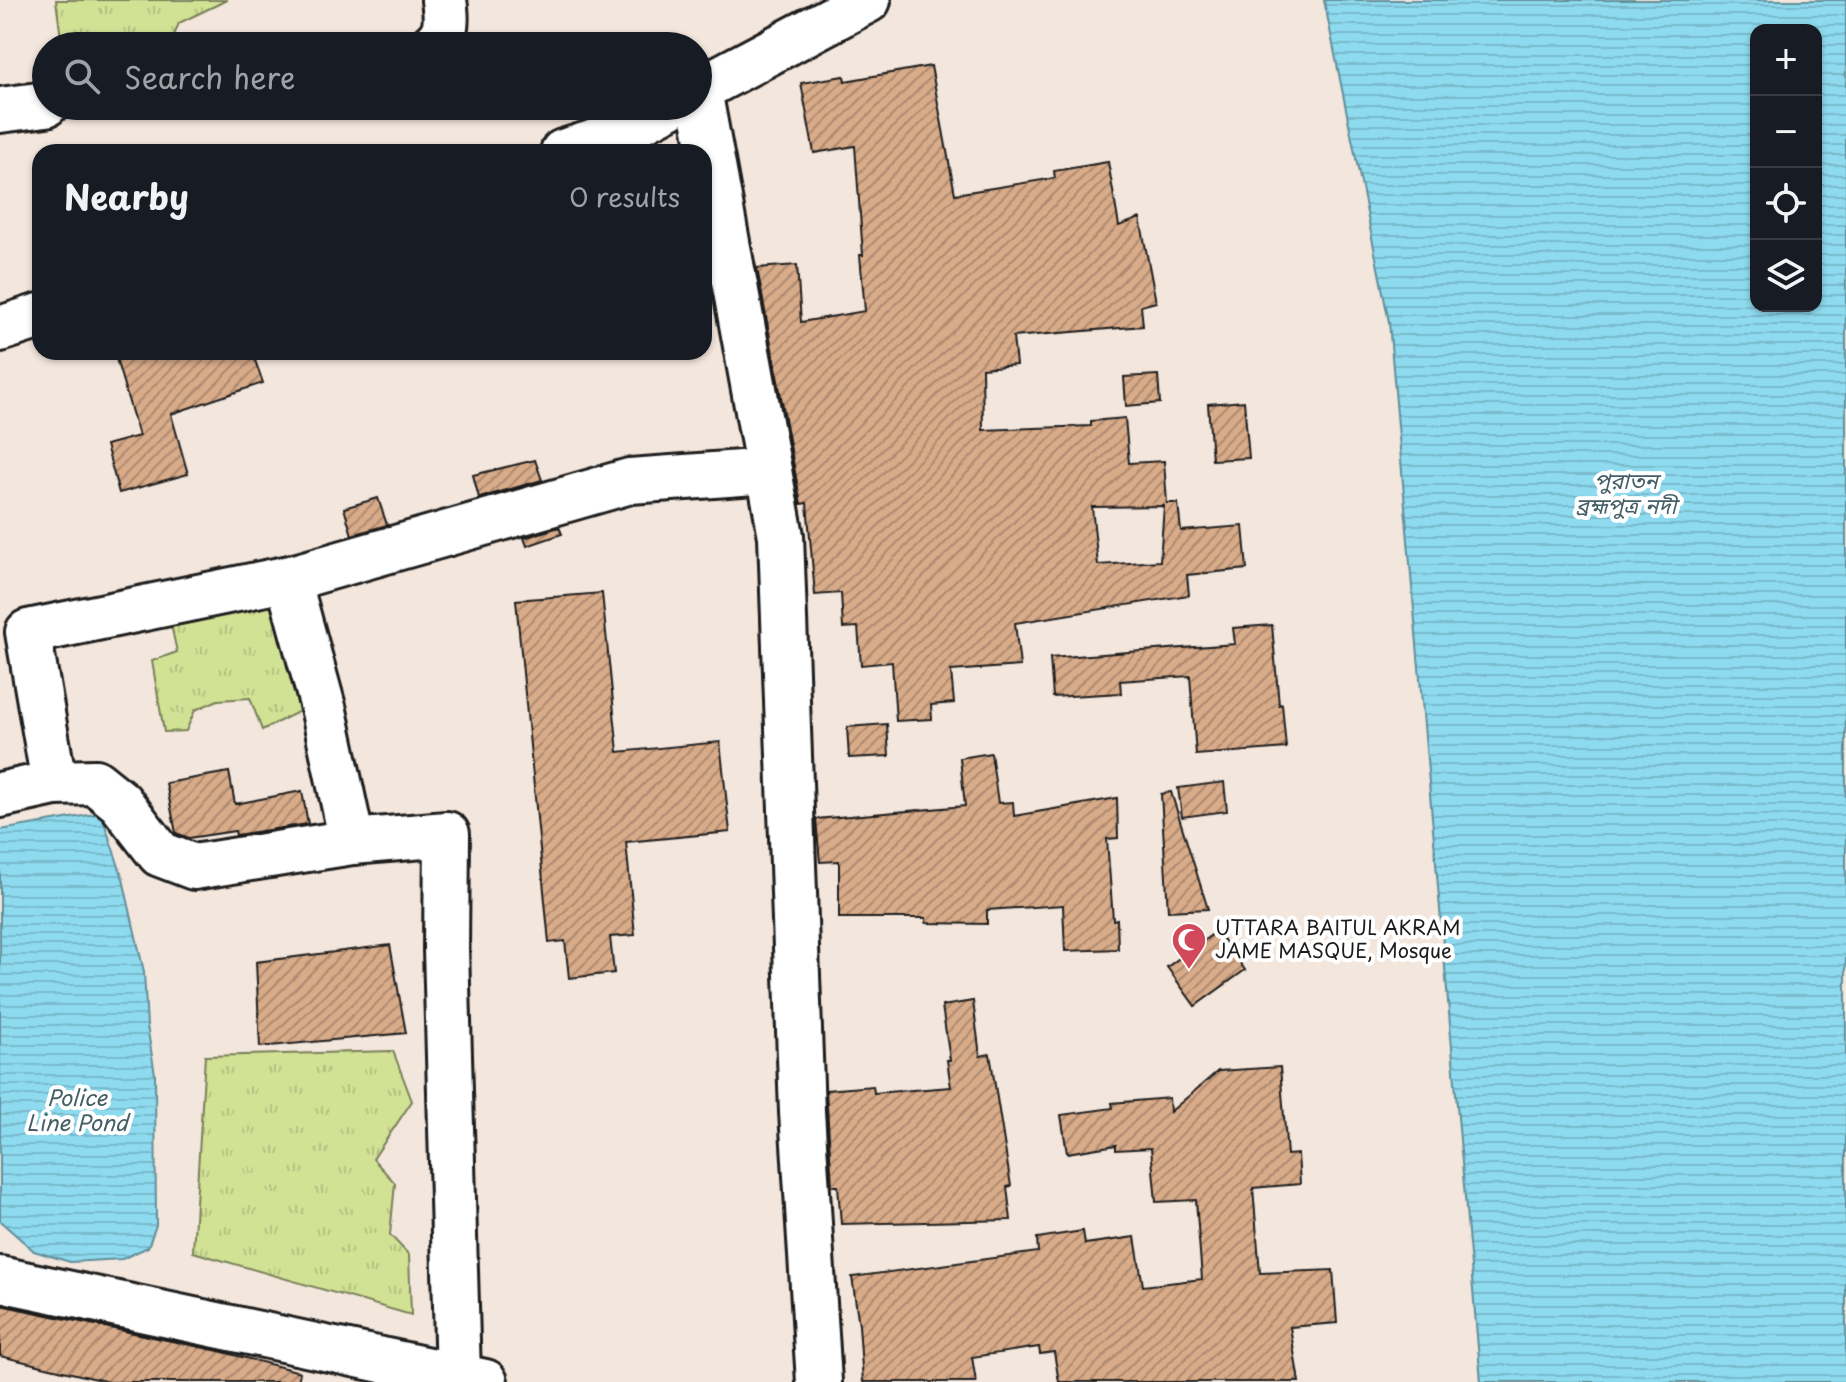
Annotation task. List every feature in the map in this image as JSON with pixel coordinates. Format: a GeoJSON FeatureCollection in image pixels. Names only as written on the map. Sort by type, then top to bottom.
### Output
{"type":"FeatureCollection","features":[{"type":"Feature","properties":{"kind":"street"},"geometry":{"type":"LineString","coordinates":[[444,0],[445,32]]}},
{"type":"Feature","properties":{"kind":"street"},"geometry":{"type":"LineString","coordinates":[[712,83],[868,0]]}},
{"type":"Feature","properties":{"kind":"street"},"geometry":{"type":"LineString","coordinates":[[0,110],[32,106]]}},
{"type":"Feature","properties":{"kind":"street"},"geometry":{"type":"LineString","coordinates":[[589,144],[611,137],[643,120]]}},
{"type":"Feature","properties":{"kind":"street"},"geometry":{"type":"LineString","coordinates":[[694,120],[699,144]]}},
{"type":"Feature","properties":{"kind":"street"},"geometry":{"type":"LineString","coordinates":[[712,203],[781,536],[802,1112],[819,1382]]}},
{"type":"Feature","properties":{"kind":"street"},"geometry":{"type":"LineString","coordinates":[[0,329],[32,319]]}},
{"type":"Feature","properties":{"kind":"street"},"geometry":{"type":"LineString","coordinates":[[352,842],[324,711],[288,579],[630,481],[769,471]]}},
{"type":"Feature","properties":{"kind":"street"},"geometry":{"type":"LineString","coordinates":[[54,783],[28,632],[295,577]]}},
{"type":"Feature","properties":{"kind":"street"},"geometry":{"type":"LineString","coordinates":[[0,795],[54,783],[95,782],[120,802],[160,854],[194,867],[352,842],[447,834],[446,949],[472,1379],[0,1279]]}},
{"type":"Feature","properties":{"kind":"green space"},"geometry":{"type":"Polygon","coordinates":[[[56,0],[227,0],[179,23],[175,32],[60,32],[56,0]]]}},
{"type":"Feature","properties":{"kind":"green space"},"geometry":{"type":"Polygon","coordinates":[[[282,600],[308,707],[262,730],[250,698],[218,700],[195,710],[186,731],[164,732],[152,661],[177,652],[170,620],[282,600]]]}},
{"type":"Feature","properties":{"kind":"green space"},"geometry":{"type":"Polygon","coordinates":[[[393,1051],[412,1101],[373,1159],[395,1183],[390,1235],[409,1255],[411,1315],[193,1252],[205,1056],[393,1051]]]}},
{"type":"Feature","properties":{"kind":"water","name":"পুরাতন ব্রহ্মপুত্র নদী"},"geometry":{"type":"Polygon","coordinates":[[[1324,0],[1846,0],[1846,1382],[1481,1382],[1389,322],[1324,0]]]}},
{"type":"Feature","properties":{"kind":"water","name":"Police Line Pond"},"geometry":{"type":"Polygon","coordinates":[[[101,813],[123,879],[144,972],[147,1026],[155,1074],[156,1225],[148,1247],[122,1259],[70,1262],[34,1251],[0,1221],[0,830],[101,813]]]}},
{"type":"Feature","properties":{"kind":"building"},"geometry":{"type":"Polygon","coordinates":[[[931,66],[955,194],[1055,178],[1054,171],[1108,162],[1119,226],[1140,218],[1156,302],[1141,306],[1143,326],[1013,337],[1016,365],[982,368],[983,430],[1091,426],[1091,421],[1125,418],[1129,463],[1164,461],[1167,503],[1178,503],[1181,531],[1243,526],[1247,569],[1187,575],[1189,595],[1015,623],[1020,666],[951,671],[954,703],[931,705],[932,719],[896,721],[892,662],[861,665],[858,627],[843,628],[841,593],[815,595],[807,503],[801,504],[757,268],[797,265],[801,322],[865,311],[855,146],[814,153],[801,83],[844,76],[845,81],[931,66]],[[1164,506],[1092,507],[1098,565],[1160,561],[1164,506]]]}},
{"type":"Feature","properties":{"kind":"building"},"geometry":{"type":"Polygon","coordinates":[[[116,360],[255,360],[263,383],[171,414],[188,474],[119,493],[106,445],[139,436],[116,360]]]}},
{"type":"Feature","properties":{"kind":"building"},"geometry":{"type":"Polygon","coordinates":[[[1158,375],[1160,403],[1126,406],[1124,377],[1158,375]]]}},
{"type":"Feature","properties":{"kind":"building"},"geometry":{"type":"Polygon","coordinates":[[[1244,401],[1249,458],[1212,460],[1208,404],[1244,401]]]}},
{"type":"Feature","properties":{"kind":"building"},"geometry":{"type":"Polygon","coordinates":[[[535,460],[542,480],[479,498],[473,475],[535,460]]]}},
{"type":"Feature","properties":{"kind":"building"},"geometry":{"type":"Polygon","coordinates":[[[378,498],[387,525],[352,535],[344,508],[378,498]]]}},
{"type":"Feature","properties":{"kind":"building"},"geometry":{"type":"Polygon","coordinates":[[[559,527],[562,534],[527,546],[524,538],[559,527]]]}},
{"type":"Feature","properties":{"kind":"building"},"geometry":{"type":"Polygon","coordinates":[[[602,593],[618,752],[720,742],[730,832],[626,842],[635,935],[610,937],[614,973],[569,978],[565,941],[549,943],[516,600],[602,593]]]}},
{"type":"Feature","properties":{"kind":"building"},"geometry":{"type":"Polygon","coordinates":[[[1272,625],[1286,748],[1196,755],[1190,676],[1120,681],[1121,693],[1053,697],[1050,658],[1235,644],[1233,628],[1272,625]]]}},
{"type":"Feature","properties":{"kind":"building"},"geometry":{"type":"Polygon","coordinates":[[[887,724],[889,756],[849,758],[847,727],[887,724]]]}},
{"type":"Feature","properties":{"kind":"building"},"geometry":{"type":"Polygon","coordinates":[[[991,753],[998,803],[1013,802],[1014,816],[1117,798],[1118,838],[1107,839],[1118,949],[1065,951],[1063,905],[987,910],[987,924],[926,923],[926,918],[839,918],[839,861],[820,862],[816,819],[965,806],[960,758],[991,753]]]}},
{"type":"Feature","properties":{"kind":"building"},"geometry":{"type":"Polygon","coordinates":[[[229,772],[235,804],[302,791],[308,824],[236,835],[235,831],[189,838],[176,833],[166,783],[229,772]]]}},
{"type":"Feature","properties":{"kind":"building"},"geometry":{"type":"Polygon","coordinates":[[[1224,782],[1227,811],[1182,817],[1178,788],[1224,782]]]}},
{"type":"Feature","properties":{"kind":"building"},"geometry":{"type":"Polygon","coordinates":[[[1171,792],[1208,909],[1168,911],[1161,794],[1171,792]]]}},
{"type":"Feature","properties":{"kind":"building"},"geometry":{"type":"Polygon","coordinates":[[[1217,931],[1245,970],[1195,1006],[1167,967],[1217,931]]]}},
{"type":"Feature","properties":{"kind":"building"},"geometry":{"type":"Polygon","coordinates":[[[390,945],[406,1033],[260,1047],[256,962],[390,945]]]}},
{"type":"Feature","properties":{"kind":"building"},"geometry":{"type":"Polygon","coordinates":[[[973,1001],[980,1056],[990,1054],[1011,1186],[1007,1187],[1011,1220],[841,1224],[838,1186],[832,1186],[826,1090],[873,1086],[874,1093],[951,1087],[942,1006],[973,1001]]]}},
{"type":"Feature","properties":{"kind":"building"},"geometry":{"type":"Polygon","coordinates":[[[1280,1067],[1287,1155],[1298,1154],[1300,1184],[1253,1188],[1260,1273],[1333,1270],[1337,1323],[1290,1327],[1299,1382],[1059,1382],[1054,1352],[1040,1354],[1039,1347],[972,1357],[976,1382],[863,1382],[852,1277],[1038,1252],[1037,1238],[1083,1231],[1085,1244],[1135,1237],[1143,1286],[1202,1279],[1196,1200],[1156,1202],[1151,1148],[1116,1150],[1116,1145],[1067,1153],[1061,1115],[1113,1108],[1112,1103],[1169,1098],[1170,1112],[1218,1071],[1280,1067]]]}},
{"type":"Feature","properties":{"kind":"building"},"geometry":{"type":"Polygon","coordinates":[[[0,1305],[219,1351],[300,1372],[298,1382],[109,1382],[0,1356],[0,1305]]]}},
{"type":"Feature","properties":{"kind":"place","name":"UTTARA BAITUL AKRAM JAME MASQUE, Mosque"},"geometry":{"type":"Point","coordinates":[1189,971]}}]}
